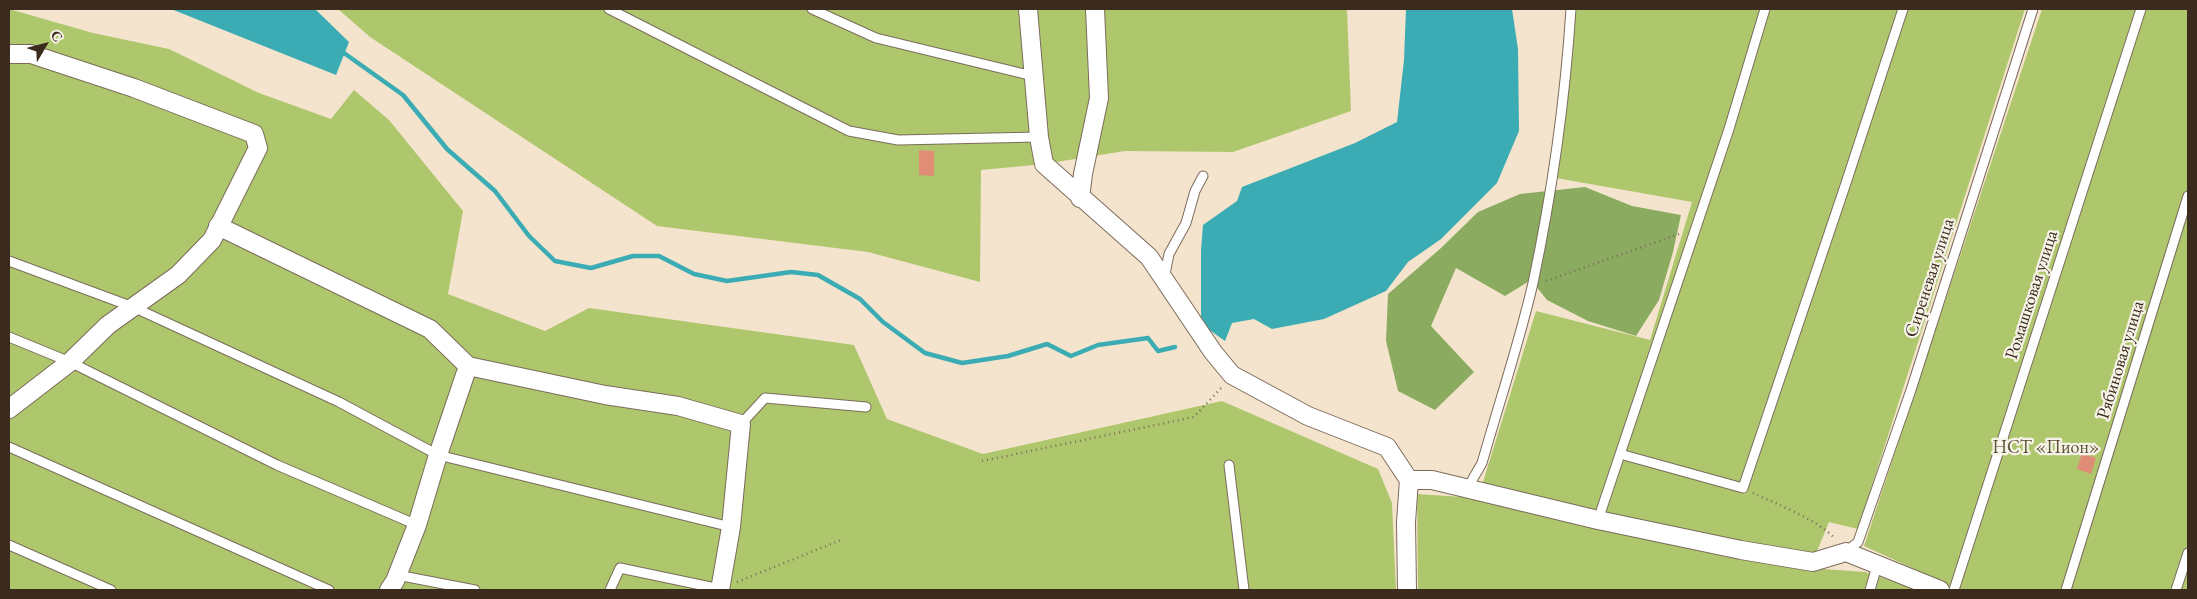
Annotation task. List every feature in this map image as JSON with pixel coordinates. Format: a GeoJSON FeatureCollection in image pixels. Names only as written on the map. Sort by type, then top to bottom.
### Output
{"type":"FeatureCollection","features":[{"type":"Feature","properties":{"kind":"street"},"geometry":{"type":"LineString","coordinates":[[1028,9],[1039,137],[1044,164],[1080,198],[1150,257],[1213,352],[1232,375],[1308,416],[1387,447],[1409,480],[1406,522],[1407,590]]}},
{"type":"Feature","properties":{"kind":"street"},"geometry":{"type":"LineString","coordinates":[[1080,198],[1083,174],[1099,98],[1095,9]]}},
{"type":"Feature","properties":{"kind":"street"},"geometry":{"type":"LineString","coordinates":[[9,54],[31,54],[134,88],[254,134],[258,148],[212,240],[178,275],[108,325],[70,362],[9,409]]}},
{"type":"Feature","properties":{"kind":"street"},"geometry":{"type":"LineString","coordinates":[[218,226],[430,329],[468,366],[604,395],[678,406],[741,424],[730,527],[720,590]]}},
{"type":"Feature","properties":{"kind":"street"},"geometry":{"type":"LineString","coordinates":[[389,590],[398,575],[417,525],[468,366]]}},
{"type":"Feature","properties":{"kind":"street"},"geometry":{"type":"LineString","coordinates":[[1409,480],[1432,480],[1598,520],[1741,550],[1813,562],[1846,552],[1940,590]]}},
{"type":"Feature","properties":{"kind":"lane"},"geometry":{"type":"LineString","coordinates":[[609,9],[849,131],[898,140],[1039,137]]}},
{"type":"Feature","properties":{"kind":"lane"},"geometry":{"type":"LineString","coordinates":[[812,9],[876,38],[1033,76]]}},
{"type":"Feature","properties":{"kind":"lane"},"geometry":{"type":"LineString","coordinates":[[1467,489],[1482,463],[1532,286],[1548,207],[1571,9]]}},
{"type":"Feature","properties":{"kind":"lane"},"geometry":{"type":"LineString","coordinates":[[1598,520],[1696,228],[1765,9]]}},
{"type":"Feature","properties":{"kind":"lane"},"geometry":{"type":"LineString","coordinates":[[1620,454],[1743,488],[1903,9]]}},
{"type":"Feature","properties":{"kind":"lane","name":"Сиреневая улица"},"geometry":{"type":"LineString","coordinates":[[1846,552],[1858,542],[1911,390],[2033,9]]}},
{"type":"Feature","properties":{"kind":"lane","name":"Ромашковая улица"},"geometry":{"type":"LineString","coordinates":[[1954,590],[2141,9]]}},
{"type":"Feature","properties":{"kind":"lane"},"geometry":{"type":"LineString","coordinates":[[1164,279],[1169,254],[1186,223],[1195,191],[1203,176]]}},
{"type":"Feature","properties":{"kind":"lane","name":"Рябиновая улица"},"geometry":{"type":"LineString","coordinates":[[2066,590],[2188,196]]}},
{"type":"Feature","properties":{"kind":"lane"},"geometry":{"type":"LineString","coordinates":[[9,261],[133,307],[339,402],[438,455],[730,527]]}},
{"type":"Feature","properties":{"kind":"lane"},"geometry":{"type":"LineString","coordinates":[[9,338],[70,362],[277,465],[417,525]]}},
{"type":"Feature","properties":{"kind":"lane"},"geometry":{"type":"LineString","coordinates":[[741,424],[765,398],[866,407]]}},
{"type":"Feature","properties":{"kind":"lane"},"geometry":{"type":"LineString","coordinates":[[9,447],[329,590]]}},
{"type":"Feature","properties":{"kind":"lane"},"geometry":{"type":"LineString","coordinates":[[1229,465],[1244,590]]}},
{"type":"Feature","properties":{"kind":"lane"},"geometry":{"type":"LineString","coordinates":[[9,545],[110,590]]}},
{"type":"Feature","properties":{"kind":"lane"},"geometry":{"type":"LineString","coordinates":[[2176,590],[2188,553]]}},
{"type":"Feature","properties":{"kind":"lane"},"geometry":{"type":"LineString","coordinates":[[1870,590],[1877,566]]}},
{"type":"Feature","properties":{"kind":"lane"},"geometry":{"type":"LineString","coordinates":[[610,590],[620,568],[720,590]]}},
{"type":"Feature","properties":{"kind":"lane"},"geometry":{"type":"LineString","coordinates":[[398,575],[475,590]]}},
{"type":"Feature","properties":{"kind":"path"},"geometry":{"type":"LineString","coordinates":[[1532,286],[1696,228]]}},
{"type":"Feature","properties":{"kind":"path"},"geometry":{"type":"LineString","coordinates":[[982,461],[1194,417],[1232,375]]}},
{"type":"Feature","properties":{"kind":"path"},"geometry":{"type":"LineString","coordinates":[[1743,488],[1829,532],[1846,552]]}},
{"type":"Feature","properties":{"kind":"path"},"geometry":{"type":"LineString","coordinates":[[720,590],[841,540]]}},
{"type":"Feature","properties":{"kind":"green space"},"geometry":{"type":"Polygon","coordinates":[[[9,9],[93,33],[169,49],[259,93],[331,119],[354,90],[389,120],[463,211],[448,294],[545,331],[589,308],[854,345],[887,419],[983,454],[1222,401],[1378,469],[1392,503],[1396,590],[9,590],[9,9]]]}},
{"type":"Feature","properties":{"kind":"green space"},"geometry":{"type":"Polygon","coordinates":[[[338,9],[1347,9],[1351,111],[1233,152],[1125,151],[1044,164],[981,170],[980,282],[868,252],[657,226],[370,37],[338,9]]]}},
{"type":"Feature","properties":{"kind":"green space"},"geometry":{"type":"Polygon","coordinates":[[[1573,9],[2025,9],[1858,529],[1829,522],[1810,568],[1865,572],[1920,590],[1418,590],[1417,494],[1478,498],[1536,311],[1650,340],[1692,202],[1556,178],[1573,9]]]}},
{"type":"Feature","properties":{"kind":"green space","name":"НСТ «Пион»"},"geometry":{"type":"Polygon","coordinates":[[[2042,9],[2188,9],[2188,590],[1960,590],[1864,546],[2042,9]]]}},
{"type":"Feature","properties":{"kind":"green space"},"geometry":{"type":"Polygon","coordinates":[[[1585,187],[1632,206],[1681,215],[1673,252],[1659,300],[1636,336],[1588,321],[1547,300],[1531,280],[1505,296],[1456,268],[1431,326],[1474,372],[1435,410],[1398,391],[1386,341],[1388,294],[1441,248],[1478,212],[1520,194],[1585,187]]]}},
{"type":"Feature","properties":{"kind":"water"},"geometry":{"type":"Polygon","coordinates":[[[171,9],[315,9],[349,42],[336,75],[171,9]]]}},
{"type":"Feature","properties":{"kind":"water"},"geometry":{"type":"Polygon","coordinates":[[[1406,9],[1512,9],[1518,49],[1519,131],[1497,183],[1441,239],[1408,262],[1386,291],[1324,319],[1272,329],[1254,319],[1232,323],[1225,341],[1201,324],[1203,225],[1237,201],[1242,187],[1355,143],[1397,122],[1404,60],[1406,9]]]}},
{"type":"Feature","properties":{"kind":"building"},"geometry":{"type":"Polygon","coordinates":[[[919,150],[934,151],[934,176],[919,175],[919,150]]]}},
{"type":"Feature","properties":{"kind":"building"},"geometry":{"type":"Polygon","coordinates":[[[2082,453],[2096,458],[2091,474],[2077,469],[2082,453]]]}},
{"type":"Feature","properties":{"kind":"waterway"},"geometry":{"type":"LineString","coordinates":[[344,53],[403,95],[447,149],[495,191],[529,236],[555,261],[591,268],[633,256],[659,256],[694,274],[727,281],[791,272],[818,275],[860,299],[883,322],[925,353],[962,363],[1008,356],[1047,344],[1071,356],[1098,345],[1148,338],[1158,351],[1175,347]]}}]}
